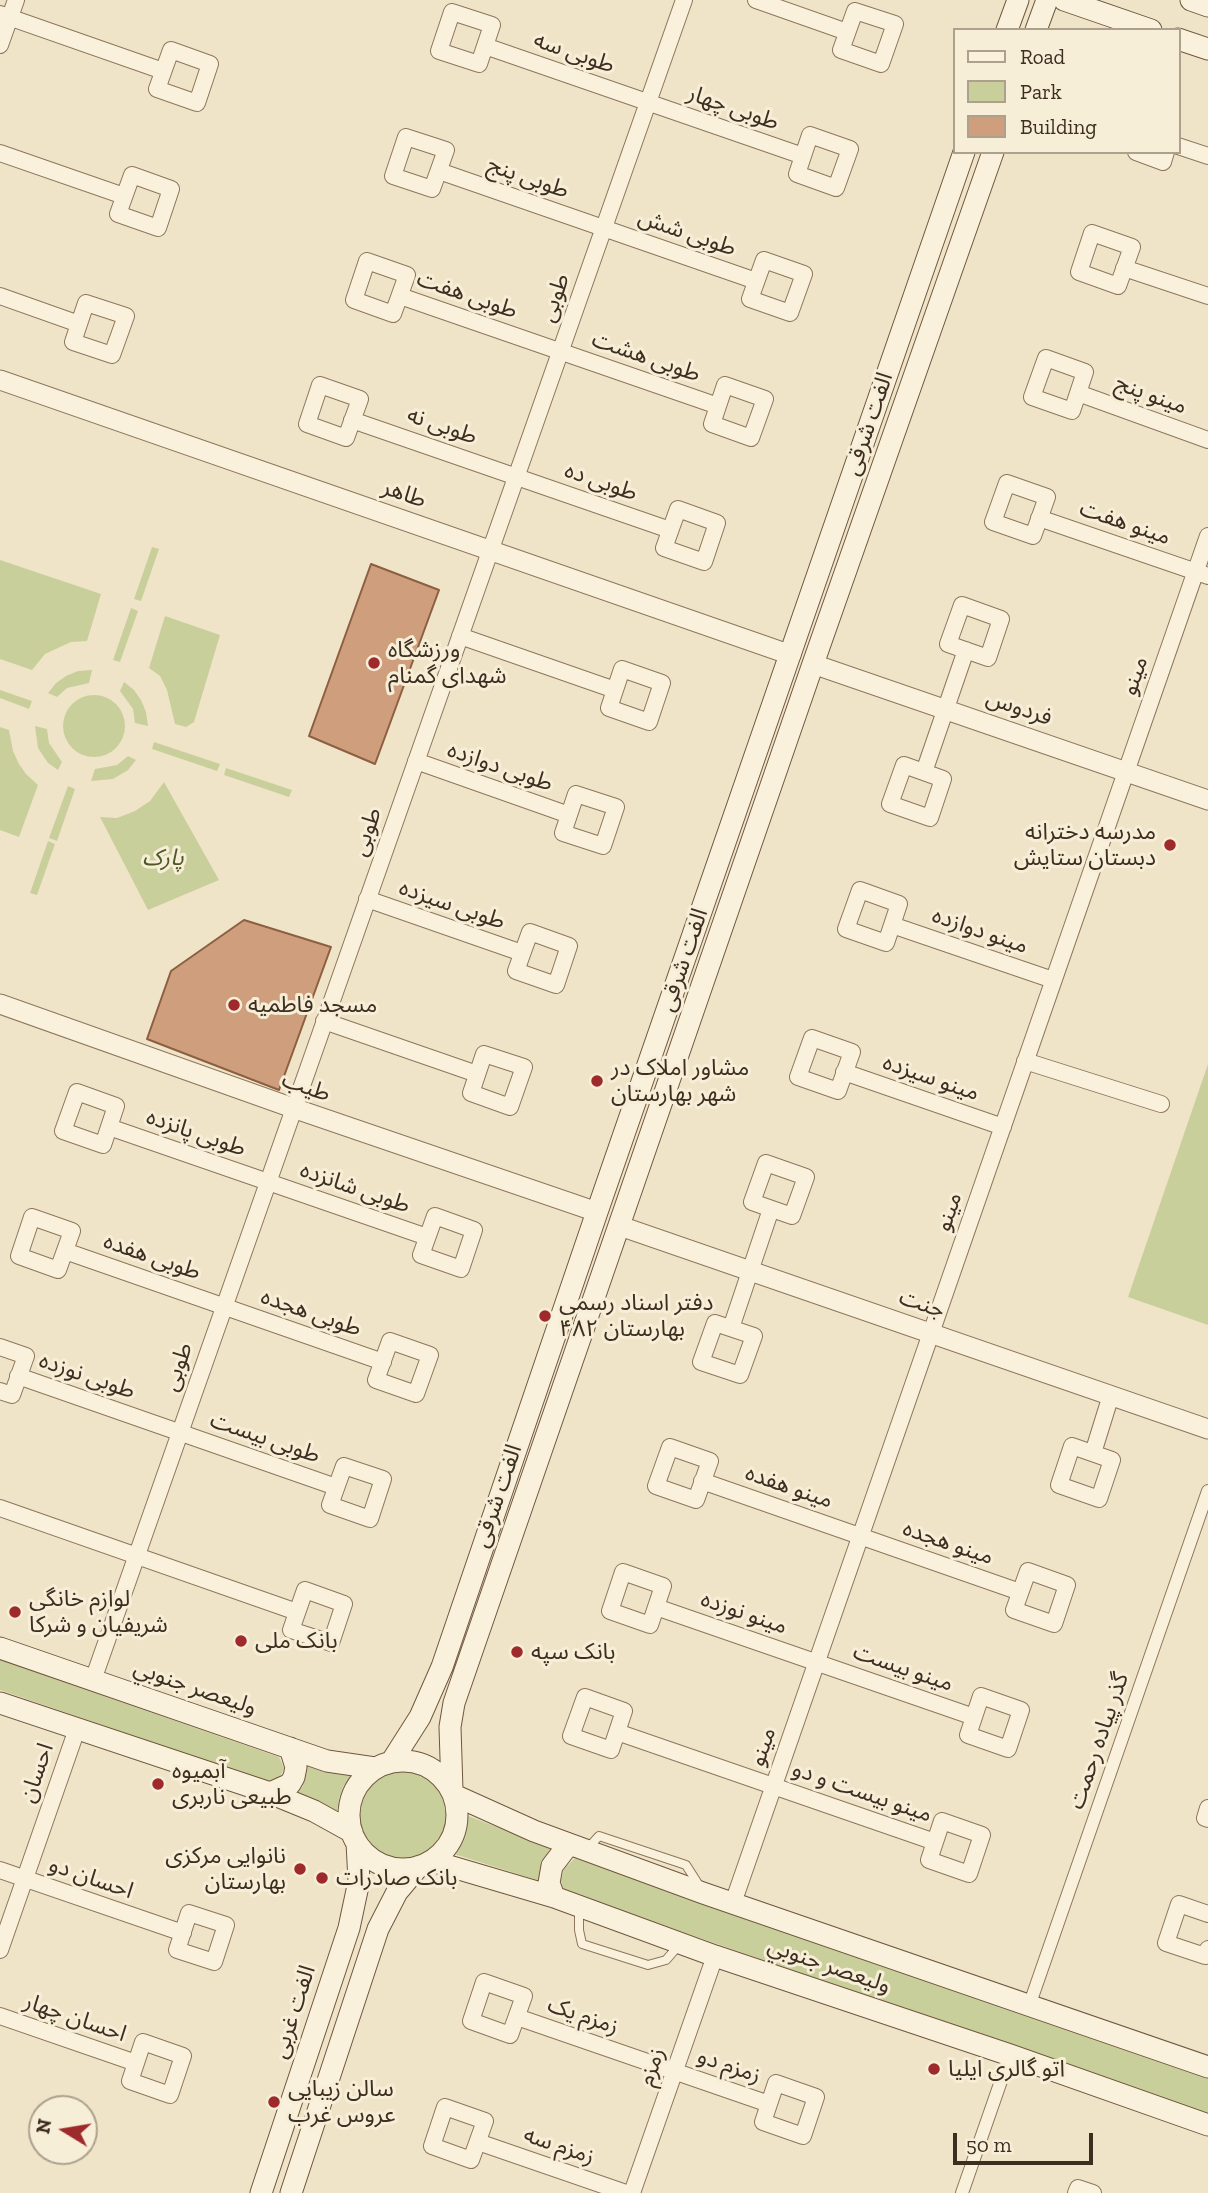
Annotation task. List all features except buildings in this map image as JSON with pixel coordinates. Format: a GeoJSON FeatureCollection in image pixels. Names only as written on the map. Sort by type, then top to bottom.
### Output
{"type":"FeatureCollection","features":[{"type":"Feature","properties":{"kind":"main road"},"geometry":{"type":"LineString","coordinates":[[1008,28],[1017,0]]}},
{"type":"Feature","properties":{"kind":"main road"},"geometry":{"type":"LineString","coordinates":[[1037,28],[1047,0]]}},
{"type":"Feature","properties":{"kind":"main road"},"geometry":{"type":"LineString","coordinates":[[1063,0],[1145,28]]}},
{"type":"Feature","properties":{"kind":"main road"},"geometry":{"type":"LineString","coordinates":[[1191,0],[1208,6]]}},
{"type":"Feature","properties":{"kind":"main road"},"geometry":{"type":"LineString","coordinates":[[1180,40],[1208,49]]}},
{"type":"Feature","properties":{"kind":"main road","name":"الفت شرقی"},"geometry":{"type":"LineString","coordinates":[[384,1764],[420,1717],[442,1667],[963,154]]}},
{"type":"Feature","properties":{"kind":"main road","name":"الفت شرقی"},"geometry":{"type":"LineString","coordinates":[[453,1793],[450,1727],[454,1703],[992,154]]}},
{"type":"Feature","properties":{"kind":"main road","name":"وليعصر جنوبي"},"geometry":{"type":"LineString","coordinates":[[0,1648],[327,1761],[384,1764]]}},
{"type":"Feature","properties":{"kind":"main road"},"geometry":{"type":"LineString","coordinates":[[0,1703],[270,1793],[314,1811],[354,1838],[377,1863],[404,1870],[425,1864]]}},
{"type":"Feature","properties":{"kind":"main road"},"geometry":{"type":"LineString","coordinates":[[270,1793],[290,1784],[295,1777],[296,1767],[290,1748]]}},
{"type":"Feature","properties":{"kind":"main road"},"geometry":{"type":"LineString","coordinates":[[291,2193],[378,1929],[393,1899],[425,1864],[444,1852],[452,1839],[458,1810],[453,1793],[444,1778],[421,1762],[407,1760],[384,1764],[364,1777],[355,1789],[349,1818],[354,1838]]}},
{"type":"Feature","properties":{"kind":"main road","name":"وليعصر جنوبي"},"geometry":{"type":"LineString","coordinates":[[453,1793],[534,1831],[703,1893],[1208,2067]]}},
{"type":"Feature","properties":{"kind":"main road","name":"الفت غربی"},"geometry":{"type":"LineString","coordinates":[[261,2193],[349,1928],[359,1881],[354,1838]]}},
{"type":"Feature","properties":{"kind":"main road"},"geometry":{"type":"LineString","coordinates":[[554,1897],[549,1883],[552,1866],[578,1847]]}},
{"type":"Feature","properties":{"kind":"main road","name":"وليعصر جنوبي"},"geometry":{"type":"LineString","coordinates":[[425,1864],[554,1897],[715,1956],[1208,2125]]}},
{"type":"Feature","properties":{"kind":"street"},"geometry":{"type":"LineString","coordinates":[[0,45],[5,16],[16,0]]}},
{"type":"Feature","properties":{"kind":"street","name":"طوبی"},"geometry":{"type":"LineString","coordinates":[[93,1680],[684,0]]}},
{"type":"Feature","properties":{"kind":"street"},"geometry":{"type":"LineString","coordinates":[[757,0],[848,32]]}},
{"type":"Feature","properties":{"kind":"street"},"geometry":{"type":"LineString","coordinates":[[5,16],[163,71]]}},
{"type":"Feature","properties":{"kind":"street","name":"طوبی سه"},"geometry":{"type":"LineString","coordinates":[[485,46],[648,102]]}},
{"type":"Feature","properties":{"kind":"street","name":"طوبی چهار"},"geometry":{"type":"LineString","coordinates":[[648,102],[803,156]]}},
{"type":"Feature","properties":{"kind":"street"},"geometry":{"type":"LineString","coordinates":[[1180,147],[1208,156]]}},
{"type":"Feature","properties":{"kind":"street"},"geometry":{"type":"LineString","coordinates":[[0,153],[124,196]]}},
{"type":"Feature","properties":{"kind":"street"},"geometry":{"type":"LineString","coordinates":[[1141,154],[1163,162],[1165,154]]}},
{"type":"Feature","properties":{"kind":"street","name":"طوبی پنج"},"geometry":{"type":"LineString","coordinates":[[439,171],[603,228]]}},
{"type":"Feature","properties":{"kind":"street","name":"طوبی شش"},"geometry":{"type":"LineString","coordinates":[[603,228],[757,281]]}},
{"type":"Feature","properties":{"kind":"street"},"geometry":{"type":"LineString","coordinates":[[1125,268],[1208,296]]}},
{"type":"Feature","properties":{"kind":"street"},"geometry":{"type":"LineString","coordinates":[[0,296],[79,324]]}},
{"type":"Feature","properties":{"kind":"street","name":"طوبی هفت"},"geometry":{"type":"LineString","coordinates":[[400,296],[560,352]]}},
{"type":"Feature","properties":{"kind":"street","name":"طوبی هشت"},"geometry":{"type":"LineString","coordinates":[[560,352],[718,406]]}},
{"type":"Feature","properties":{"kind":"street","name":"طاهر"},"geometry":{"type":"LineString","coordinates":[[0,380],[791,655]]}},
{"type":"Feature","properties":{"kind":"street","name":"مینو پنج"},"geometry":{"type":"LineString","coordinates":[[1078,393],[1208,440]]}},
{"type":"Feature","properties":{"kind":"street","name":"طوبی نه"},"geometry":{"type":"LineString","coordinates":[[352,420],[516,476]]}},
{"type":"Feature","properties":{"kind":"street","name":"طوبی ده"},"geometry":{"type":"LineString","coordinates":[[516,476],[670,530]]}},
{"type":"Feature","properties":{"kind":"street","name":"مینو هفت"},"geometry":{"type":"LineString","coordinates":[[1039,518],[1202,574]]}},
{"type":"Feature","properties":{"kind":"street","name":"مینو"},"geometry":{"type":"LineString","coordinates":[[733,1903],[1126,771],[1202,574],[1208,536]]}},
{"type":"Feature","properties":{"kind":"street"},"geometry":{"type":"LineString","coordinates":[[460,636],[615,690]]}},
{"type":"Feature","properties":{"kind":"street"},"geometry":{"type":"LineString","coordinates":[[924,772],[966,650]]}},
{"type":"Feature","properties":{"kind":"street","name":"فردوس"},"geometry":{"type":"LineString","coordinates":[[813,664],[1208,800]]}},
{"type":"Feature","properties":{"kind":"street","name":"طوبی دوازده"},"geometry":{"type":"LineString","coordinates":[[416,761],[569,815]]}},
{"type":"Feature","properties":{"kind":"street","name":"طوبی سیزده"},"geometry":{"type":"LineString","coordinates":[[367,899],[522,953]]}},
{"type":"Feature","properties":{"kind":"street","name":"مینو دوازده"},"geometry":{"type":"LineString","coordinates":[[892,925],[1054,980]]}},
{"type":"Feature","properties":{"kind":"street","name":"طیب"},"geometry":{"type":"LineString","coordinates":[[0,1004],[597,1212]]}},
{"type":"Feature","properties":{"kind":"street"},"geometry":{"type":"LineString","coordinates":[[324,1021],[477,1074]]}},
{"type":"Feature","properties":{"kind":"street"},"geometry":{"type":"LineString","coordinates":[[1025,1061],[1161,1104]]}},
{"type":"Feature","properties":{"kind":"street","name":"مینو سیزده"},"geometry":{"type":"LineString","coordinates":[[844,1072],[1003,1127]]}},
{"type":"Feature","properties":{"kind":"street","name":"طوبی پانزده"},"geometry":{"type":"LineString","coordinates":[[109,1127],[268,1182]]}},
{"type":"Feature","properties":{"kind":"street","name":"طوبی شانزده"},"geometry":{"type":"LineString","coordinates":[[268,1182],[427,1237]]}},
{"type":"Feature","properties":{"kind":"street"},"geometry":{"type":"LineString","coordinates":[[731,1328],[771,1209]]}},
{"type":"Feature","properties":{"kind":"street","name":"جنت"},"geometry":{"type":"LineString","coordinates":[[620,1226],[1208,1429]]}},
{"type":"Feature","properties":{"kind":"street","name":"طوبی هفده"},"geometry":{"type":"LineString","coordinates":[[65,1251],[224,1307]]}},
{"type":"Feature","properties":{"kind":"street","name":"طوبی هجده"},"geometry":{"type":"LineString","coordinates":[[224,1307],[383,1362]]}},
{"type":"Feature","properties":{"kind":"street"},"geometry":{"type":"LineString","coordinates":[[0,1347],[26,1356],[12,1395],[0,1391]]}},
{"type":"Feature","properties":{"kind":"street","name":"طوبی نوزده"},"geometry":{"type":"LineString","coordinates":[[18,1377],[180,1432]]}},
{"type":"Feature","properties":{"kind":"street"},"geometry":{"type":"LineString","coordinates":[[1093,1453],[1111,1395]]}},
{"type":"Feature","properties":{"kind":"street","name":"طوبی بیست"},"geometry":{"type":"LineString","coordinates":[[180,1432],[336,1487]]}},
{"type":"Feature","properties":{"kind":"street","name":"مینو هفده"},"geometry":{"type":"LineString","coordinates":[[702,1482],[861,1536]]}},
{"type":"Feature","properties":{"kind":"street","name":"گذر پیاده رحمت"},"geometry":{"type":"LineString","coordinates":[[1029,2006],[1208,1491]]}},
{"type":"Feature","properties":{"kind":"street"},"geometry":{"type":"LineString","coordinates":[[0,1508],[298,1612]]}},
{"type":"Feature","properties":{"kind":"street","name":"مینو هجده"},"geometry":{"type":"LineString","coordinates":[[861,1536],[1020,1592]]}},
{"type":"Feature","properties":{"kind":"street","name":"مینو نوزده"},"geometry":{"type":"LineString","coordinates":[[656,1607],[817,1662]]}},
{"type":"Feature","properties":{"kind":"street","name":"مینو بیست"},"geometry":{"type":"LineString","coordinates":[[817,1662],[974,1717]]}},
{"type":"Feature","properties":{"kind":"street","name":"احسان"},"geometry":{"type":"LineString","coordinates":[[0,1950],[77,1729]]}},
{"type":"Feature","properties":{"kind":"street","name":"مینو بیست و دو"},"geometry":{"type":"LineString","coordinates":[[617,1732],[935,1842]]}},
{"type":"Feature","properties":{"kind":"street"},"geometry":{"type":"LineString","coordinates":[[1208,1808],[1205,1818],[1208,1819]]}},
{"type":"Feature","properties":{"kind":"street","name":"احسان دو"},"geometry":{"type":"LineString","coordinates":[[0,1870],[183,1933]]}},
{"type":"Feature","properties":{"kind":"street"},"geometry":{"type":"LineString","coordinates":[[1208,1914],[1179,1904],[1166,1943],[1205,1956],[1208,1949]]}},
{"type":"Feature","properties":{"kind":"street","name":"زمزم"},"geometry":{"type":"LineString","coordinates":[[632,2193],[715,1956]]}},
{"type":"Feature","properties":{"kind":"street","name":"احسان چهار"},"geometry":{"type":"LineString","coordinates":[[0,2015],[136,2063]]}},
{"type":"Feature","properties":{"kind":"street","name":"زمزم یک"},"geometry":{"type":"LineString","coordinates":[[516,2017],[674,2071]]}},
{"type":"Feature","properties":{"kind":"street"},"geometry":{"type":"LineString","coordinates":[[962,2193],[1010,2055]]}},
{"type":"Feature","properties":{"kind":"street","name":"زمزم دو"},"geometry":{"type":"LineString","coordinates":[[674,2071],[769,2104]]}},
{"type":"Feature","properties":{"kind":"street","name":"زمزم سه"},"geometry":{"type":"LineString","coordinates":[[478,2142],[626,2193]]}},
{"type":"Feature","properties":{"kind":"street"},"geometry":{"type":"LineString","coordinates":[[1076,2193],[1078,2188],[1093,2193]]}},
{"type":"Feature","properties":{"kind":"lane"},"geometry":{"type":"LineString","coordinates":[[579,1906],[582,1944],[648,1965],[666,1960],[681,1943]]}},
{"type":"Feature","properties":{"kind":"green space"},"geometry":{"type":"Polygon","coordinates":[[[152,547],[159,549],[141,601],[134,599],[152,547]]]}},
{"type":"Feature","properties":{"kind":"green space"},"geometry":{"type":"Polygon","coordinates":[[[0,560],[101,594],[87,641],[71,642],[45,654],[32,670],[0,659],[0,560]]]}},
{"type":"Feature","properties":{"kind":"green space"},"geometry":{"type":"Polygon","coordinates":[[[131,608],[138,611],[120,662],[113,660],[131,608]]]}},
{"type":"Feature","properties":{"kind":"green space"},"geometry":{"type":"Polygon","coordinates":[[[165,616],[220,635],[194,722],[186,727],[175,724],[167,690],[160,676],[149,668],[165,616]]]}},
{"type":"Feature","properties":{"kind":"green space"},"geometry":{"type":"Polygon","coordinates":[[[92,670],[89,683],[67,688],[57,697],[48,693],[66,676],[78,671],[92,670]]]}},
{"type":"Feature","properties":{"kind":"green space"},"geometry":{"type":"Polygon","coordinates":[[[124,682],[141,700],[148,726],[135,723],[133,709],[120,691],[124,682]]]}},
{"type":"Feature","properties":{"kind":"green space"},"geometry":{"type":"Polygon","coordinates":[[[0,690],[32,701],[29,709],[0,698],[0,690]]]}},
{"type":"Feature","properties":{"kind":"green space"},"geometry":{"type":"Polygon","coordinates":[[[94,695],[106,697],[116,704],[123,714],[123,738],[116,748],[106,755],[94,757],[82,755],[72,748],[65,738],[63,726],[65,714],[72,704],[82,697],[94,695]]]}},
{"type":"Feature","properties":{"kind":"green space"},"geometry":{"type":"Polygon","coordinates":[[[35,726],[47,729],[49,743],[62,762],[58,770],[48,763],[38,748],[35,726]]]}},
{"type":"Feature","properties":{"kind":"green space"},"geometry":{"type":"Polygon","coordinates":[[[0,727],[9,730],[19,764],[38,785],[19,837],[0,830],[0,727]]]}},
{"type":"Feature","properties":{"kind":"green space"},"geometry":{"type":"Polygon","coordinates":[[[154,742],[220,764],[217,771],[152,749],[154,742]]]}},
{"type":"Feature","properties":{"kind":"green space"},"geometry":{"type":"Polygon","coordinates":[[[128,756],[136,760],[128,770],[113,779],[91,781],[95,769],[117,765],[128,756]]]}},
{"type":"Feature","properties":{"kind":"green space"},"geometry":{"type":"Polygon","coordinates":[[[226,768],[292,790],[289,797],[224,775],[226,768]]]}},
{"type":"Feature","properties":{"kind":"green space","name":"پارک"},"geometry":{"type":"Polygon","coordinates":[[[164,782],[219,880],[148,910],[100,817],[117,818],[135,811],[150,801],[164,782]]]}},
{"type":"Feature","properties":{"kind":"green space"},"geometry":{"type":"Polygon","coordinates":[[[68,786],[75,789],[57,841],[49,838],[68,786]]]}},
{"type":"Feature","properties":{"kind":"green space"},"geometry":{"type":"Polygon","coordinates":[[[48,841],[55,844],[37,895],[30,893],[48,841]]]}},
{"type":"Feature","properties":{"kind":"green space"},"geometry":{"type":"Polygon","coordinates":[[[1208,1064],[1208,1325],[1128,1297],[1208,1064]]]}},
{"type":"Feature","properties":{"kind":"green space"},"geometry":{"type":"Polygon","coordinates":[[[0,1660],[279,1757],[284,1768],[280,1777],[269,1782],[0,1690],[0,1660]]]}},
{"type":"Feature","properties":{"kind":"green space"},"geometry":{"type":"Polygon","coordinates":[[[305,1765],[351,1776],[343,1787],[337,1813],[296,1794],[303,1786],[305,1765]]]}},
{"type":"Feature","properties":{"kind":"green space"},"geometry":{"type":"Polygon","coordinates":[[[395,1771],[413,1771],[429,1778],[441,1790],[448,1806],[448,1824],[441,1840],[429,1852],[413,1859],[395,1859],[379,1852],[367,1840],[360,1824],[360,1806],[367,1790],[379,1778],[395,1771]]]}},
{"type":"Feature","properties":{"kind":"green space"},"geometry":{"type":"Polygon","coordinates":[[[463,1814],[557,1850],[543,1882],[451,1853],[464,1834],[463,1814]]]}},
{"type":"Feature","properties":{"kind":"green space"},"geometry":{"type":"Polygon","coordinates":[[[576,1857],[1208,2078],[1208,2116],[563,1890],[561,1880],[564,1869],[576,1857]]]}},
{"type":"Feature","properties":{"kind":"place","name":"ورزشگاه شهدای گمنام"},"geometry":{"type":"Point","coordinates":[374,663]}},
{"type":"Feature","properties":{"kind":"place","name":"مدرسه دخترانه دبستان ستایش"},"geometry":{"type":"Point","coordinates":[1170,845]}},
{"type":"Feature","properties":{"kind":"place","name":"مسجد فاطمیه"},"geometry":{"type":"Point","coordinates":[234,1005]}},
{"type":"Feature","properties":{"kind":"place","name":"مشاور املاک در شهر بهارستان"},"geometry":{"type":"Point","coordinates":[597,1081]}},
{"type":"Feature","properties":{"kind":"place","name":"دفتر اسناد رسمی ۴۸۲ بهارستان"},"geometry":{"type":"Point","coordinates":[545,1316]}},
{"type":"Feature","properties":{"kind":"place","name":"لوازم خانگی شریفیان و شرکا"},"geometry":{"type":"Point","coordinates":[15,1612]}},
{"type":"Feature","properties":{"kind":"place","name":"بانک ملی"},"geometry":{"type":"Point","coordinates":[241,1641]}},
{"type":"Feature","properties":{"kind":"place","name":"بانک سپه"},"geometry":{"type":"Point","coordinates":[517,1652]}},
{"type":"Feature","properties":{"kind":"place","name":"آبمیوه طبیعی ناربری"},"geometry":{"type":"Point","coordinates":[158,1784]}},
{"type":"Feature","properties":{"kind":"place","name":"نانوایی مرکزی بهارستان"},"geometry":{"type":"Point","coordinates":[300,1869]}},
{"type":"Feature","properties":{"kind":"place","name":"بانک صادرات"},"geometry":{"type":"Point","coordinates":[322,1878]}},
{"type":"Feature","properties":{"kind":"place","name":"اتو گالری ایلیا"},"geometry":{"type":"Point","coordinates":[934,2069]}},
{"type":"Feature","properties":{"kind":"place","name":"سالن زیبایی عروس غرب"},"geometry":{"type":"Point","coordinates":[274,2102]}}]}
